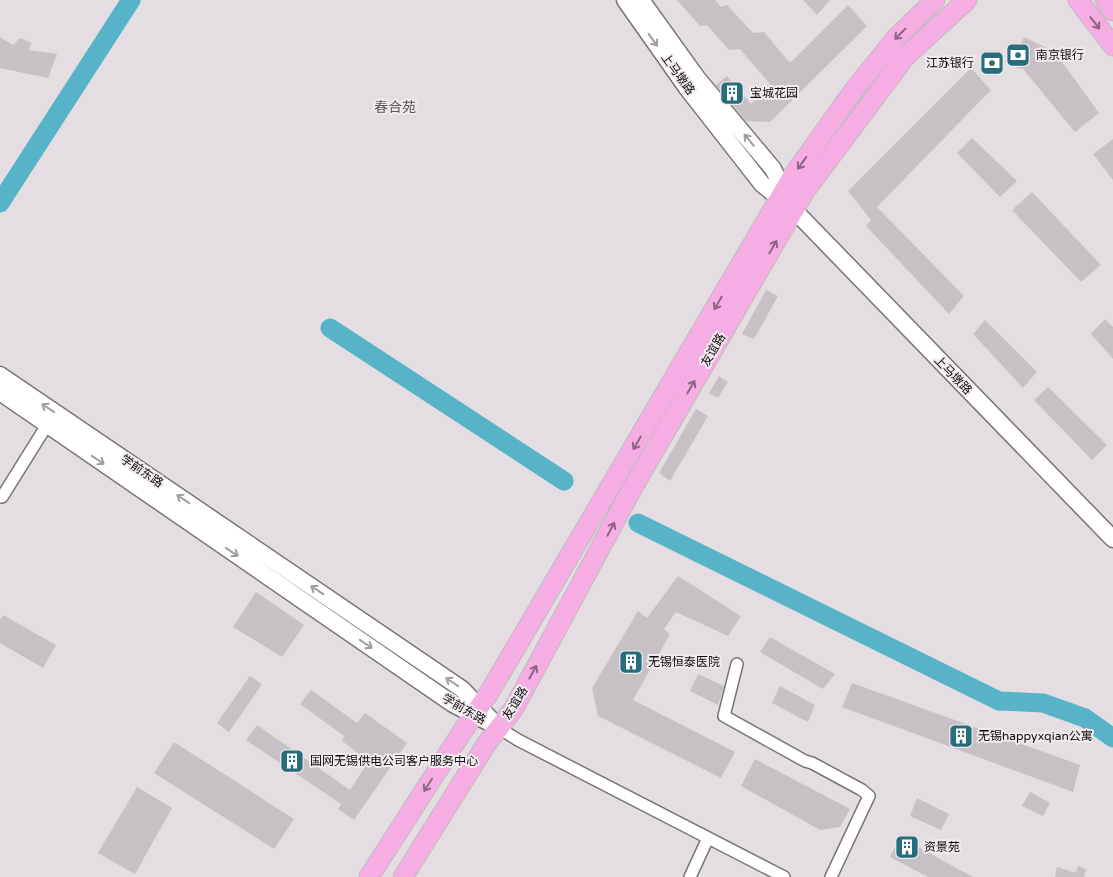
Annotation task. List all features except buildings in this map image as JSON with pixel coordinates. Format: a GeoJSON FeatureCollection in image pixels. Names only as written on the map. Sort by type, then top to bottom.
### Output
{"type":"FeatureCollection","features":[{"type":"Feature","properties":{"kind":"main road","name":"上马墩路"},"geometry":{"type":"LineString","coordinates":[[625,0],[687,88],[762,184],[781,194]]}},
{"type":"Feature","properties":{"kind":"main road","name":"上马墩路"},"geometry":{"type":"LineString","coordinates":[[641,0],[697,78],[773,169],[781,194],[794,210],[1113,539]]}},
{"type":"Feature","properties":{"kind":"main road","name":"友谊路"},"geometry":{"type":"LineString","coordinates":[[369,877],[477,711],[589,525],[781,194],[854,90],[896,38],[935,0]]}},
{"type":"Feature","properties":{"kind":"main road","name":"友谊路"},"geometry":{"type":"LineString","coordinates":[[403,877],[485,746],[514,708],[632,489],[804,191],[905,57],[967,0]]}},
{"type":"Feature","properties":{"kind":"main road"},"geometry":{"type":"LineString","coordinates":[[1078,0],[1113,46]]}},
{"type":"Feature","properties":{"kind":"main road"},"geometry":{"type":"LineString","coordinates":[[1105,0],[1113,10]]}},
{"type":"Feature","properties":{"kind":"main road","name":"学前东路"},"geometry":{"type":"LineString","coordinates":[[0,375],[462,689],[477,711]]}},
{"type":"Feature","properties":{"kind":"main road","name":"学前东路"},"geometry":{"type":"LineString","coordinates":[[0,392],[445,698],[477,711],[499,728]]}},
{"type":"Feature","properties":{"kind":"street"},"geometry":{"type":"LineString","coordinates":[[2,497],[47,425]]}},
{"type":"Feature","properties":{"kind":"street"},"geometry":{"type":"LineString","coordinates":[[737,664],[724,716],[805,762],[812,763],[862,790],[868,796],[830,877]]}},
{"type":"Feature","properties":{"kind":"street"},"geometry":{"type":"LineString","coordinates":[[499,728],[518,740],[784,877]]}},
{"type":"Feature","properties":{"kind":"street"},"geometry":{"type":"LineString","coordinates":[[690,877],[708,838]]}},
{"type":"Feature","properties":{"kind":"waterway"},"geometry":{"type":"LineString","coordinates":[[0,203],[131,0]]}},
{"type":"Feature","properties":{"kind":"waterway"},"geometry":{"type":"LineString","coordinates":[[330,328],[564,481]]}},
{"type":"Feature","properties":{"kind":"waterway"},"geometry":{"type":"LineString","coordinates":[[638,523],[999,701],[1043,703],[1085,718],[1113,738]]}},
{"type":"Feature","properties":{"kind":"place","name":"南京银行"},"geometry":{"type":"Point","coordinates":[1018,55]}},
{"type":"Feature","properties":{"kind":"place","name":"江苏银行"},"geometry":{"type":"Point","coordinates":[992,63]}},
{"type":"Feature","properties":{"kind":"place","name":"宝城花园"},"geometry":{"type":"Point","coordinates":[732,93]}},
{"type":"Feature","properties":{"kind":"place","name":"无锡恒泰医院"},"geometry":{"type":"Point","coordinates":[631,662]}},
{"type":"Feature","properties":{"kind":"place","name":"无锡happyxqian公寓"},"geometry":{"type":"Point","coordinates":[961,736]}},
{"type":"Feature","properties":{"kind":"place","name":"国网无锡供电公司客户服务中心"},"geometry":{"type":"Point","coordinates":[292,761]}},
{"type":"Feature","properties":{"kind":"place","name":"资景苑"},"geometry":{"type":"Point","coordinates":[907,847]}},
{"type":"Feature","properties":{"kind":"district","name":"春合苑"},"geometry":{"type":"Point","coordinates":[395,107]}}]}
